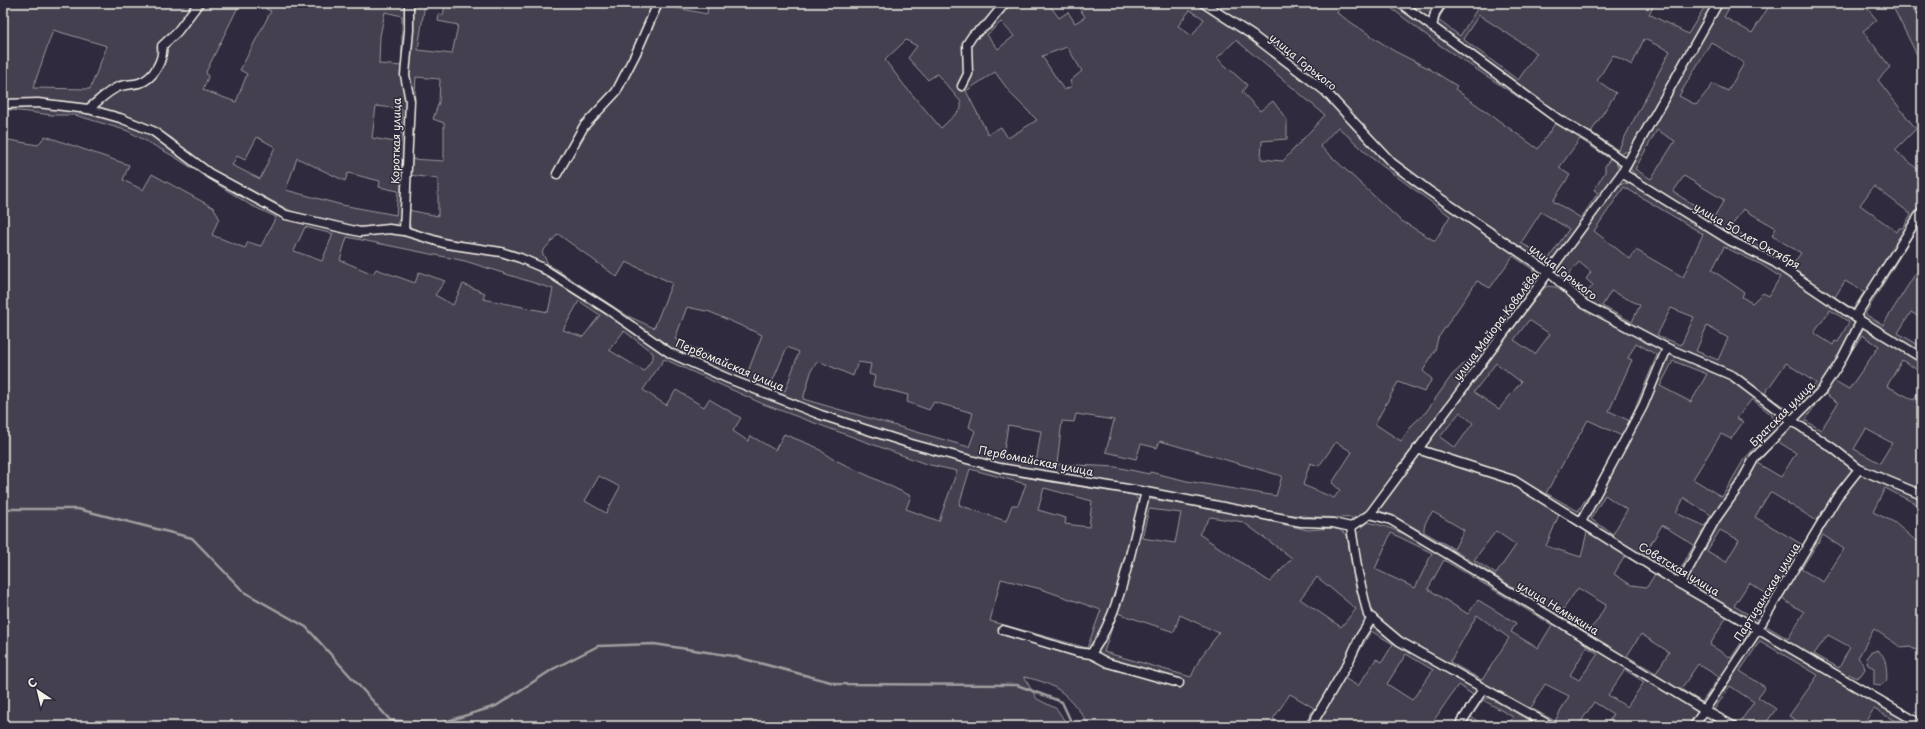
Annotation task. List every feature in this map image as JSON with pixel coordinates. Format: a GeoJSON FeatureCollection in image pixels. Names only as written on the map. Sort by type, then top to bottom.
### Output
{"type":"FeatureCollection","features":[{"type":"Feature","properties":{"kind":"main road"},"geometry":{"type":"LineString","coordinates":[[1920,3],[1922,9]]}},
{"type":"Feature","properties":{"kind":"street"},"geometry":{"type":"LineString","coordinates":[[88,109],[108,92],[119,86],[142,82],[149,77],[157,67],[164,54],[162,46],[177,32],[199,3]]}},
{"type":"Feature","properties":{"kind":"street","name":"Короткая улица"},"geometry":{"type":"LineString","coordinates":[[404,231],[410,101],[405,75],[409,30],[409,3]]}},
{"type":"Feature","properties":{"kind":"street"},"geometry":{"type":"LineString","coordinates":[[557,174],[584,126],[616,92],[637,51],[658,3]]}},
{"type":"Feature","properties":{"kind":"street"},"geometry":{"type":"LineString","coordinates":[[962,86],[968,74],[967,44],[974,35],[988,24],[1004,3]]}},
{"type":"Feature","properties":{"kind":"street","name":"улица Горького"},"geometry":{"type":"LineString","coordinates":[[1203,3],[1252,35],[1325,91],[1392,162],[1422,185],[1550,273],[1584,304],[1667,348],[1733,376],[1834,449],[1859,469],[1922,495]]}},
{"type":"Feature","properties":{"kind":"street"},"geometry":{"type":"LineString","coordinates":[[1400,3],[1558,119],[1593,140],[1627,164]]}},
{"type":"Feature","properties":{"kind":"street"},"geometry":{"type":"LineString","coordinates":[[1432,27],[1435,14],[1442,3]]}},
{"type":"Feature","properties":{"kind":"street","name":"улица Майора Ковалёва"},"geometry":{"type":"LineString","coordinates":[[1351,527],[1370,514],[1417,449],[1550,273],[1622,173],[1718,3]]}},
{"type":"Feature","properties":{"kind":"street","name":"Первомайская улица"},"geometry":{"type":"LineString","coordinates":[[3,104],[38,103],[88,109],[120,118],[153,131],[209,173],[286,215],[360,232],[389,229],[404,231],[447,244],[501,252],[534,264],[610,311],[670,353],[729,379],[821,415],[908,443],[1000,468],[1146,492],[1301,522],[1333,523],[1351,527]]}},
{"type":"Feature","properties":{"kind":"street","name":"улица 50 лет Октября"},"geometry":{"type":"LineString","coordinates":[[1622,173],[1731,241],[1774,262],[1858,319],[1922,358]]}},
{"type":"Feature","properties":{"kind":"street","name":"Братская улица"},"geometry":{"type":"LineString","coordinates":[[1680,584],[1715,520],[1755,457],[1822,390],[1839,364],[1858,319],[1922,211]]}},
{"type":"Feature","properties":{"kind":"street"},"geometry":{"type":"LineString","coordinates":[[1581,522],[1643,406],[1667,348]]}},
{"type":"Feature","properties":{"kind":"street","name":"Советская улица"},"geometry":{"type":"LineString","coordinates":[[1417,449],[1513,480],[1680,584],[1922,725]]}},
{"type":"Feature","properties":{"kind":"street","name":"Партизанская улица"},"geometry":{"type":"LineString","coordinates":[[1694,726],[1758,629],[1837,497],[1859,469]]}},
{"type":"Feature","properties":{"kind":"street"},"geometry":{"type":"LineString","coordinates":[[1091,654],[1103,635],[1115,606],[1130,556],[1146,492]]}},
{"type":"Feature","properties":{"kind":"street","name":"улица Немыкина"},"geometry":{"type":"LineString","coordinates":[[1370,514],[1391,520],[1732,726]]}},
{"type":"Feature","properties":{"kind":"street"},"geometry":{"type":"LineString","coordinates":[[1351,527],[1358,573],[1368,615],[1399,641],[1550,726]]}},
{"type":"Feature","properties":{"kind":"street"},"geometry":{"type":"LineString","coordinates":[[1310,726],[1348,663],[1360,636],[1372,618]]}},
{"type":"Feature","properties":{"kind":"street"},"geometry":{"type":"LineString","coordinates":[[1003,630],[1077,652],[1091,654],[1108,663],[1179,683]]}},
{"type":"Feature","properties":{"kind":"street"},"geometry":{"type":"LineString","coordinates":[[1459,726],[1483,689]]}},
{"type":"Feature","properties":{"kind":"shaded area"},"geometry":{"type":"Polygon","coordinates":[[[3,3],[240,3],[206,72],[208,77],[203,90],[236,102],[247,74],[240,70],[271,11],[266,9],[268,3],[406,3],[407,104],[400,218],[396,225],[364,227],[347,226],[291,211],[200,163],[172,138],[155,128],[119,115],[3,101],[3,3]],[[385,12],[380,36],[379,64],[402,66],[402,16],[385,12]],[[53,30],[33,88],[90,89],[107,46],[53,30]],[[376,106],[372,138],[401,143],[402,109],[376,106]],[[257,137],[245,160],[237,156],[232,165],[260,179],[275,147],[257,137]],[[297,158],[286,190],[342,205],[396,215],[398,191],[379,187],[380,181],[348,173],[345,181],[297,158]]]}},
{"type":"Feature","properties":{"kind":"shaded area"},"geometry":{"type":"Polygon","coordinates":[[[412,3],[425,3],[418,50],[452,54],[458,25],[438,21],[439,14],[443,15],[445,6],[456,9],[458,3],[656,3],[637,50],[615,91],[583,125],[554,177],[557,177],[570,157],[588,123],[618,92],[639,50],[659,3],[669,3],[667,6],[707,14],[708,3],[1048,3],[1059,18],[1068,12],[1075,23],[1085,17],[1076,3],[1196,3],[1252,38],[1323,92],[1392,164],[1427,192],[1542,271],[1543,277],[1403,460],[1372,506],[1362,515],[1355,518],[1314,517],[1284,514],[1072,476],[1051,475],[989,461],[844,421],[777,396],[710,368],[670,349],[591,295],[524,255],[444,240],[417,232],[410,226],[407,212],[412,99],[409,76],[412,42],[412,3]],[[1190,10],[1178,26],[1192,36],[1204,19],[1190,10]],[[1001,22],[987,35],[998,49],[1014,36],[1001,22]],[[906,40],[885,60],[904,85],[941,128],[961,109],[961,102],[937,74],[928,80],[908,58],[917,46],[906,40]],[[1236,40],[1217,58],[1247,85],[1242,92],[1260,111],[1273,101],[1287,120],[1287,139],[1262,141],[1261,159],[1283,161],[1325,115],[1236,40]],[[1067,47],[1042,56],[1064,90],[1072,86],[1070,81],[1082,71],[1067,47]],[[995,72],[966,91],[988,134],[1001,127],[1008,138],[1037,120],[1011,94],[995,72]],[[416,77],[411,159],[444,161],[444,123],[433,119],[439,102],[440,79],[416,77]],[[1338,127],[1320,146],[1400,220],[1435,241],[1450,216],[1373,159],[1338,127]],[[410,175],[408,210],[438,216],[438,179],[410,175]],[[558,234],[542,252],[548,264],[628,316],[654,328],[672,283],[626,262],[617,277],[558,234]],[[1513,256],[1490,288],[1477,281],[1438,338],[1435,350],[1423,371],[1432,379],[1424,392],[1398,382],[1375,424],[1401,441],[1413,424],[1426,412],[1452,375],[1484,345],[1535,271],[1513,256]],[[687,307],[675,339],[747,374],[762,335],[710,312],[687,307]],[[787,347],[771,385],[785,391],[799,352],[787,347]],[[818,361],[812,369],[803,399],[969,447],[975,431],[969,427],[973,413],[934,402],[929,410],[907,402],[908,395],[873,386],[875,376],[869,374],[871,364],[858,362],[853,376],[818,361]],[[1076,414],[1074,422],[1062,421],[1057,464],[1116,467],[1276,496],[1282,476],[1160,441],[1157,448],[1141,444],[1136,459],[1106,452],[1114,420],[1076,414]],[[1008,425],[1003,457],[1027,463],[1036,463],[1041,431],[1008,425]],[[1336,442],[1319,466],[1310,463],[1303,485],[1334,498],[1340,490],[1332,483],[1352,452],[1336,442]]]}},
{"type":"Feature","properties":{"kind":"shaded area"},"geometry":{"type":"Polygon","coordinates":[[[1205,3],[1341,3],[1337,13],[1394,51],[1428,68],[1457,86],[1455,89],[1538,149],[1556,122],[1438,44],[1391,8],[1378,3],[1393,3],[1615,159],[1619,171],[1554,261],[1544,263],[1461,210],[1392,159],[1325,89],[1205,3]],[[1580,139],[1559,168],[1570,175],[1553,201],[1581,218],[1598,193],[1594,190],[1605,172],[1605,166],[1610,159],[1580,139]],[[1541,212],[1521,243],[1549,258],[1569,229],[1541,212]]]}},
{"type":"Feature","properties":{"kind":"shaded area"},"geometry":{"type":"Polygon","coordinates":[[[1403,3],[1441,3],[1431,22],[1403,3]]]}},
{"type":"Feature","properties":{"kind":"shaded area"},"geometry":{"type":"Polygon","coordinates":[[[1444,3],[1448,3],[1438,20],[1460,36],[1477,9],[1467,3],[1655,3],[1649,14],[1688,34],[1707,3],[1715,3],[1629,151],[1619,154],[1557,115],[1435,25],[1437,15],[1444,3]],[[1479,15],[1463,39],[1518,80],[1537,53],[1479,15]],[[1644,39],[1632,65],[1613,55],[1597,81],[1616,93],[1591,132],[1618,150],[1670,51],[1644,39]]]}},
{"type":"Feature","properties":{"kind":"shaded area"},"geometry":{"type":"Polygon","coordinates":[[[1722,3],[1732,3],[1724,17],[1752,33],[1771,3],[1863,3],[1877,20],[1863,31],[1890,67],[1878,80],[1916,129],[1895,150],[1922,173],[1922,209],[1854,314],[1640,179],[1631,170],[1630,164],[1722,3]],[[1711,42],[1679,96],[1696,105],[1713,84],[1728,91],[1744,63],[1711,42]],[[1657,130],[1635,169],[1651,179],[1675,141],[1657,130]],[[1684,176],[1673,192],[1714,217],[1724,200],[1684,176]],[[1874,186],[1860,205],[1897,232],[1899,228],[1903,228],[1911,214],[1874,186]],[[1743,209],[1731,227],[1791,267],[1801,253],[1772,236],[1776,228],[1743,209]],[[1845,281],[1835,297],[1853,309],[1864,292],[1845,281]]]}},
{"type":"Feature","properties":{"kind":"shaded area"},"geometry":{"type":"Polygon","coordinates":[[[1891,3],[1911,3],[1922,29],[1922,65],[1891,3]]]}},
{"type":"Feature","properties":{"kind":"shaded area"},"geometry":{"type":"Polygon","coordinates":[[[3,105],[38,105],[88,112],[120,120],[152,133],[230,186],[318,224],[390,230],[522,261],[594,304],[664,353],[784,405],[829,422],[978,465],[1039,480],[1134,495],[1139,501],[1125,560],[1104,626],[1096,641],[1088,649],[1081,650],[1059,645],[1001,625],[999,632],[1065,653],[1091,656],[1099,649],[1120,595],[1146,501],[1150,499],[1225,511],[1308,530],[1331,528],[1340,530],[1347,535],[1355,585],[1362,608],[1368,620],[1309,726],[1304,726],[1314,708],[1290,694],[1273,719],[1284,726],[1090,726],[1063,693],[1047,684],[1024,677],[1037,699],[1057,709],[1066,723],[1077,726],[3,726],[3,139],[38,145],[45,136],[129,165],[123,180],[143,190],[152,174],[214,208],[219,218],[212,235],[245,248],[248,242],[261,246],[276,217],[250,205],[173,156],[128,131],[75,115],[52,115],[3,109],[3,105]],[[305,227],[294,251],[322,261],[333,234],[305,227]],[[347,237],[340,260],[373,274],[376,269],[415,283],[419,272],[445,281],[435,295],[453,305],[463,284],[485,293],[483,299],[548,312],[553,289],[465,261],[347,237]],[[579,301],[563,330],[583,337],[600,315],[579,301]],[[624,331],[609,350],[644,371],[653,358],[653,353],[624,331]],[[664,359],[643,390],[666,405],[676,390],[704,407],[709,399],[741,418],[733,431],[748,441],[751,436],[775,450],[784,434],[816,447],[831,458],[911,496],[906,509],[939,521],[957,471],[926,464],[763,404],[664,359]],[[970,469],[959,505],[1006,521],[1012,505],[1018,505],[1026,484],[970,469]],[[599,476],[585,501],[606,513],[620,487],[599,476]],[[1044,488],[1038,510],[1066,518],[1065,524],[1089,527],[1092,501],[1044,488]],[[1149,509],[1142,538],[1175,543],[1181,513],[1149,509]],[[1210,517],[1199,534],[1270,582],[1292,558],[1243,522],[1210,517]],[[1317,577],[1300,599],[1341,627],[1356,609],[1317,577]],[[1001,579],[990,621],[1087,648],[1101,610],[1041,589],[1001,579]],[[1117,613],[1104,652],[1191,677],[1200,658],[1219,633],[1180,615],[1174,632],[1117,613]]]}},
{"type":"Feature","properties":{"kind":"shaded area"},"geometry":{"type":"Polygon","coordinates":[[[1624,183],[1631,184],[1645,191],[1744,252],[1773,267],[1850,317],[1855,324],[1852,334],[1820,390],[1792,418],[1741,377],[1712,362],[1655,339],[1594,307],[1559,279],[1557,272],[1561,264],[1616,188],[1624,183]],[[1624,187],[1594,231],[1630,259],[1636,250],[1683,277],[1703,234],[1624,187]],[[1724,247],[1712,270],[1744,292],[1742,297],[1752,303],[1763,293],[1769,296],[1780,277],[1762,265],[1724,247]],[[1579,262],[1564,280],[1584,296],[1593,285],[1586,279],[1591,272],[1579,262]],[[1611,291],[1602,306],[1632,322],[1640,305],[1611,291]],[[1671,308],[1657,335],[1681,345],[1694,317],[1671,308]],[[1830,310],[1814,333],[1833,345],[1835,341],[1838,342],[1849,322],[1830,310]],[[1707,326],[1696,351],[1718,360],[1728,338],[1707,326]],[[1786,363],[1765,393],[1793,414],[1816,383],[1786,363]]]}},
{"type":"Feature","properties":{"kind":"shaded area"},"geometry":{"type":"Polygon","coordinates":[[[1922,214],[1922,235],[1916,230],[1865,314],[1883,325],[1919,268],[1916,265],[1922,257],[1922,319],[1911,312],[1898,333],[1922,347],[1922,354],[1857,315],[1922,214]]]}},
{"type":"Feature","properties":{"kind":"shaded area"},"geometry":{"type":"Polygon","coordinates":[[[1548,286],[1555,287],[1588,308],[1664,348],[1641,405],[1581,519],[1528,487],[1423,450],[1425,444],[1544,288],[1548,286]],[[1529,320],[1514,340],[1535,354],[1550,334],[1529,320]],[[1636,343],[1628,358],[1632,360],[1609,411],[1630,421],[1657,355],[1636,343]],[[1496,363],[1474,392],[1499,409],[1521,382],[1496,363]],[[1460,412],[1440,437],[1455,448],[1473,423],[1460,412]],[[1588,420],[1546,493],[1578,511],[1594,487],[1622,436],[1588,420]]]}},
{"type":"Feature","properties":{"kind":"shaded area"},"geometry":{"type":"Polygon","coordinates":[[[1861,325],[1922,361],[1922,373],[1902,360],[1887,386],[1914,400],[1922,384],[1922,389],[1916,402],[1922,405],[1922,492],[1875,473],[1859,464],[1796,421],[1805,411],[1861,325]],[[1862,335],[1833,380],[1849,389],[1879,346],[1862,335]],[[1824,393],[1805,420],[1821,430],[1838,403],[1824,393]],[[1866,429],[1854,449],[1880,463],[1892,443],[1866,429]]]}},
{"type":"Feature","properties":{"kind":"shaded area"},"geometry":{"type":"Polygon","coordinates":[[[1668,350],[1730,376],[1786,419],[1746,466],[1680,581],[1584,521],[1668,350]],[[1673,361],[1660,386],[1691,402],[1707,374],[1673,361]],[[1752,399],[1737,418],[1743,422],[1731,439],[1721,434],[1693,479],[1722,497],[1744,459],[1765,434],[1772,421],[1772,415],[1752,399]],[[1605,495],[1591,519],[1613,534],[1627,510],[1605,495]],[[1684,498],[1676,513],[1705,526],[1711,515],[1684,498]],[[1662,525],[1645,554],[1677,575],[1694,545],[1662,525]]]}},
{"type":"Feature","properties":{"kind":"shaded area"},"geometry":{"type":"Polygon","coordinates":[[[1790,426],[1794,426],[1829,447],[1854,469],[1757,626],[1690,586],[1686,581],[1687,576],[1750,468],[1790,426]],[[1777,441],[1757,463],[1781,477],[1796,453],[1777,441]],[[1770,492],[1755,517],[1803,545],[1817,521],[1770,492]],[[1720,530],[1707,551],[1726,562],[1739,540],[1720,530]],[[1749,583],[1734,606],[1758,620],[1772,597],[1749,583]]]}},
{"type":"Feature","properties":{"kind":"shaded area"},"geometry":{"type":"Polygon","coordinates":[[[1421,454],[1514,484],[1754,629],[1703,706],[1463,556],[1396,517],[1379,511],[1416,456],[1421,454]],[[1433,512],[1425,524],[1424,532],[1454,549],[1464,530],[1433,512]],[[1559,515],[1546,546],[1581,557],[1587,532],[1559,515]],[[1496,531],[1474,560],[1496,574],[1516,545],[1496,531]],[[1625,556],[1614,574],[1631,585],[1647,587],[1655,574],[1625,556]],[[1578,588],[1560,614],[1588,631],[1597,621],[1606,605],[1578,588]],[[1727,616],[1710,645],[1731,658],[1749,631],[1727,616]],[[1641,634],[1627,656],[1656,673],[1669,652],[1641,634]],[[1698,664],[1681,689],[1702,702],[1719,677],[1698,664]]]}},
{"type":"Feature","properties":{"kind":"shaded area"},"geometry":{"type":"Polygon","coordinates":[[[1864,474],[1922,498],[1922,507],[1885,488],[1873,512],[1894,522],[1915,540],[1922,542],[1922,653],[1910,647],[1902,648],[1874,629],[1858,658],[1863,663],[1865,669],[1860,676],[1856,678],[1849,674],[1846,678],[1760,628],[1840,497],[1857,475],[1864,474]],[[1823,535],[1801,569],[1823,582],[1844,549],[1823,535]],[[1782,599],[1765,625],[1788,639],[1804,612],[1782,599]],[[1828,635],[1814,654],[1839,668],[1850,647],[1828,635]]]}},
{"type":"Feature","properties":{"kind":"shaded area"},"geometry":{"type":"Polygon","coordinates":[[[1367,522],[1384,526],[1402,533],[1438,551],[1700,711],[1691,726],[1685,726],[1679,723],[1673,726],[1606,726],[1613,714],[1594,702],[1578,726],[1555,726],[1389,631],[1376,620],[1368,604],[1359,569],[1356,548],[1357,535],[1367,522]],[[1391,533],[1375,569],[1415,588],[1432,553],[1391,533]],[[1444,560],[1428,589],[1468,614],[1478,600],[1516,623],[1511,632],[1538,648],[1552,625],[1444,560]],[[1477,615],[1450,662],[1482,680],[1509,638],[1477,615]],[[1587,647],[1570,675],[1579,680],[1598,654],[1587,647]],[[1625,670],[1608,695],[1627,707],[1644,682],[1625,670]],[[1545,684],[1531,708],[1555,721],[1569,696],[1545,684]]]}},
{"type":"Feature","properties":{"kind":"shaded area"},"geometry":{"type":"Polygon","coordinates":[[[1372,621],[1478,691],[1457,726],[1453,726],[1473,695],[1458,685],[1430,726],[1312,726],[1372,621]],[[1371,631],[1344,678],[1358,686],[1376,659],[1382,662],[1393,644],[1371,631]],[[1406,654],[1387,684],[1412,700],[1433,670],[1406,654]]]}},
{"type":"Feature","properties":{"kind":"shaded area"},"geometry":{"type":"Polygon","coordinates":[[[1758,632],[1841,679],[1909,722],[1911,726],[1904,726],[1874,709],[1862,726],[1844,726],[1841,724],[1840,726],[1806,726],[1789,716],[1818,675],[1760,641],[1740,671],[1765,687],[1758,697],[1776,709],[1764,726],[1735,726],[1707,709],[1758,632]],[[1730,686],[1714,710],[1738,725],[1754,702],[1730,686]]]}},
{"type":"Feature","properties":{"kind":"shaded area"},"geometry":{"type":"Polygon","coordinates":[[[1877,650],[1881,653],[1885,660],[1887,680],[1880,686],[1874,685],[1874,668],[1868,665],[1866,658],[1870,653],[1877,650]]]}},
{"type":"Feature","properties":{"kind":"shaded area"},"geometry":{"type":"Polygon","coordinates":[[[1481,698],[1490,698],[1539,726],[1507,726],[1513,717],[1483,700],[1471,717],[1486,726],[1462,726],[1481,698]]]}},
{"type":"Feature","properties":{"kind":"waterway"},"geometry":{"type":"LineString","coordinates":[[3,509],[78,509],[192,538],[244,592],[306,627],[390,720],[438,724],[496,706],[553,669],[598,646],[654,644],[733,656],[838,684],[1017,685],[1062,702],[1073,726]]}}]}
